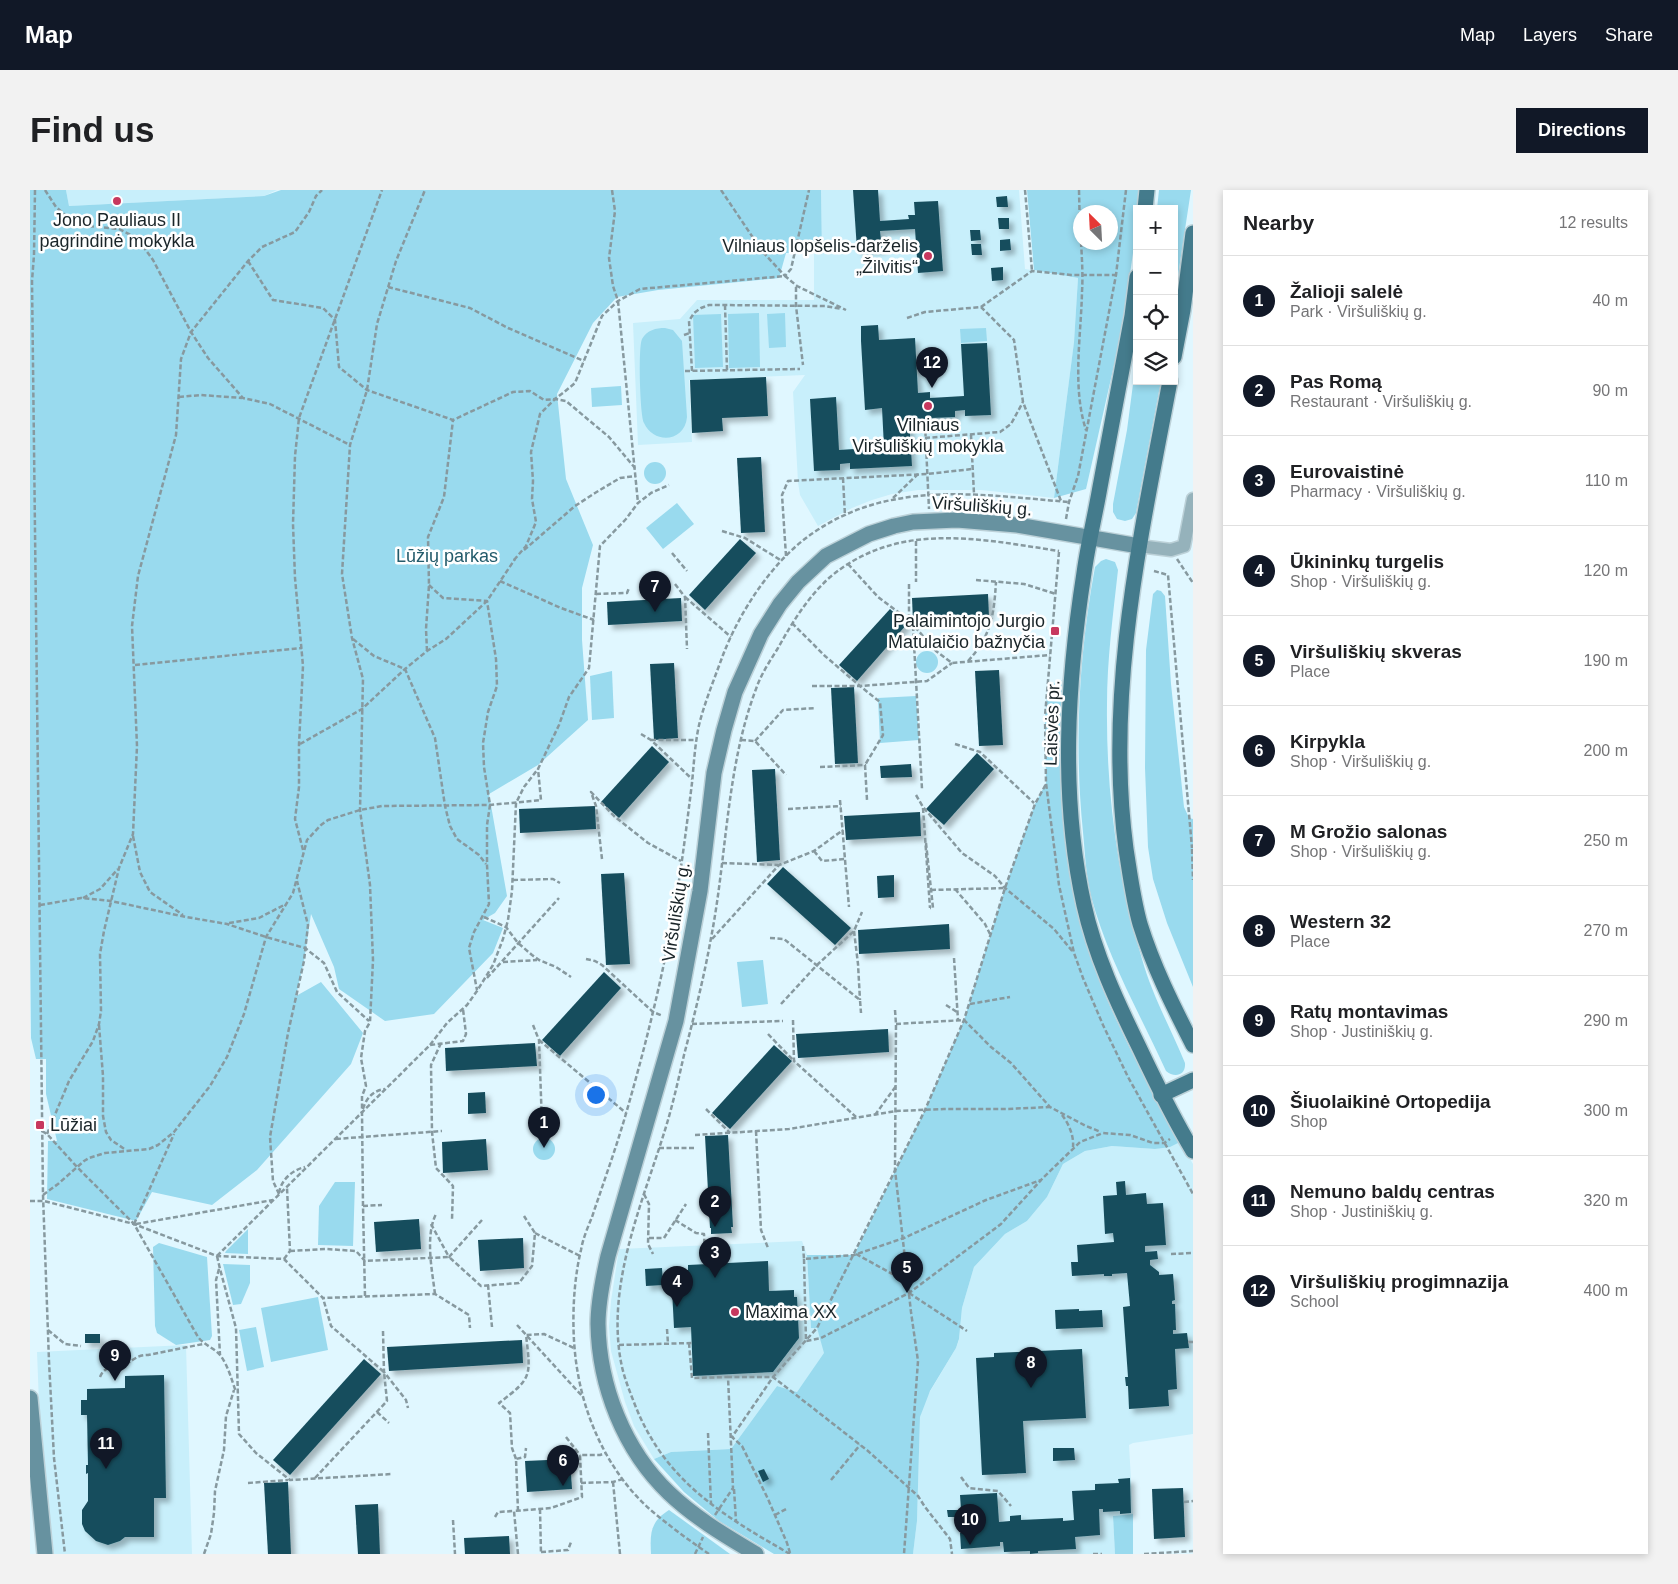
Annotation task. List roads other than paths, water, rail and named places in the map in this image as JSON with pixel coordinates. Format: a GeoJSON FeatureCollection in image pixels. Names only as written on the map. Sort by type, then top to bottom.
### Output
{"type":"FeatureCollection","features":[{"type":"Feature","properties":{"kind":"main road"},"geometry":{"type":"LineString","coordinates":[[1146,205],[1148,190]]}},
{"type":"Feature","properties":{"kind":"main road"},"geometry":{"type":"LineString","coordinates":[[1177,340],[1193,233]]}},
{"type":"Feature","properties":{"kind":"main road","name":"Laisvės pr."},"geometry":{"type":"LineString","coordinates":[[1135,295],[1084,570],[1075,636],[1069,725],[1069,778],[1076,860],[1085,907],[1098,954],[1123,1015],[1161,1095],[1193,1151]]}},
{"type":"Feature","properties":{"kind":"main road"},"geometry":{"type":"LineString","coordinates":[[1169,385],[1134,576],[1124,658],[1119,724],[1119,770],[1122,819],[1132,888],[1140,924],[1153,960],[1193,1045]]}},
{"type":"Feature","properties":{"kind":"main road","name":"Viršuliškių g."},"geometry":{"type":"LineString","coordinates":[[756,1554],[709,1526],[669,1494],[650,1473],[628,1439],[608,1390],[600,1348],[598,1324],[602,1283],[608,1256],[676,1021],[700,891],[714,773],[735,692],[761,634],[780,604],[798,582],[826,556],[869,534],[894,526],[930,520],[957,520],[997,523],[1140,546]]}},
{"type":"Feature","properties":{"kind":"main road"},"geometry":{"type":"LineString","coordinates":[[1161,1095],[1193,1080]]}},
{"type":"Feature","properties":{"kind":"main road"},"geometry":{"type":"LineString","coordinates":[[30,1398],[45,1554]]}},
{"type":"Feature","properties":{"kind":"street"},"geometry":{"type":"LineString","coordinates":[[1140,546],[1171,550],[1184,546],[1193,499]]}},
{"type":"Feature","properties":{"kind":"place","name":"Jono Pauliaus II pagrindinė mokykla"},"geometry":{"type":"Point","coordinates":[117,201]}},
{"type":"Feature","properties":{"kind":"place","name":"Vilniaus lopšelis-darželis „Žilvitis“"},"geometry":{"type":"Point","coordinates":[928,256]}},
{"type":"Feature","properties":{"kind":"place","name":"Viršuliškių progimnazija"},"geometry":{"type":"Point","coordinates":[932,388]}},
{"type":"Feature","properties":{"kind":"place","name":"Vilniaus Viršuliškių mokykla"},"geometry":{"type":"Point","coordinates":[928,406]}},
{"type":"Feature","properties":{"kind":"place","name":"M Grožio salonas"},"geometry":{"type":"Point","coordinates":[655,612]}},
{"type":"Feature","properties":{"kind":"place","name":"Palaimintojo Jurgio Matulaičio bažnyčia"},"geometry":{"type":"Point","coordinates":[1055,631]}},
{"type":"Feature","properties":{"kind":"place","name":"Lūžiai"},"geometry":{"type":"Point","coordinates":[40,1125]}},
{"type":"Feature","properties":{"kind":"place","name":"Žalioji salelė"},"geometry":{"type":"Point","coordinates":[544,1148]}},
{"type":"Feature","properties":{"kind":"place","name":"Pas Romą"},"geometry":{"type":"Point","coordinates":[715,1227]}},
{"type":"Feature","properties":{"kind":"place","name":"Eurovaistinė"},"geometry":{"type":"Point","coordinates":[715,1278]}},
{"type":"Feature","properties":{"kind":"place","name":"Viršuliškių skveras"},"geometry":{"type":"Point","coordinates":[907,1293]}},
{"type":"Feature","properties":{"kind":"place","name":"Ūkininkų turgelis"},"geometry":{"type":"Point","coordinates":[677,1307]}},
{"type":"Feature","properties":{"kind":"place","name":"Maxima XX"},"geometry":{"type":"Point","coordinates":[735,1312]}},
{"type":"Feature","properties":{"kind":"place","name":"Ratų montavimas"},"geometry":{"type":"Point","coordinates":[115,1381]}},
{"type":"Feature","properties":{"kind":"place","name":"Western 32"},"geometry":{"type":"Point","coordinates":[1031,1388]}},
{"type":"Feature","properties":{"kind":"place","name":"Nemuno baldų centras"},"geometry":{"type":"Point","coordinates":[106,1469]}},
{"type":"Feature","properties":{"kind":"place","name":"Kirpykla"},"geometry":{"type":"Point","coordinates":[563,1486]}},
{"type":"Feature","properties":{"kind":"place","name":"Šiuolaikinė Ortopedija"},"geometry":{"type":"Point","coordinates":[970,1545]}},
{"type":"Feature","properties":{"kind":"park label","name":"Lūžių parkas"},"geometry":{"type":"Point","coordinates":[447,556]}}]}
